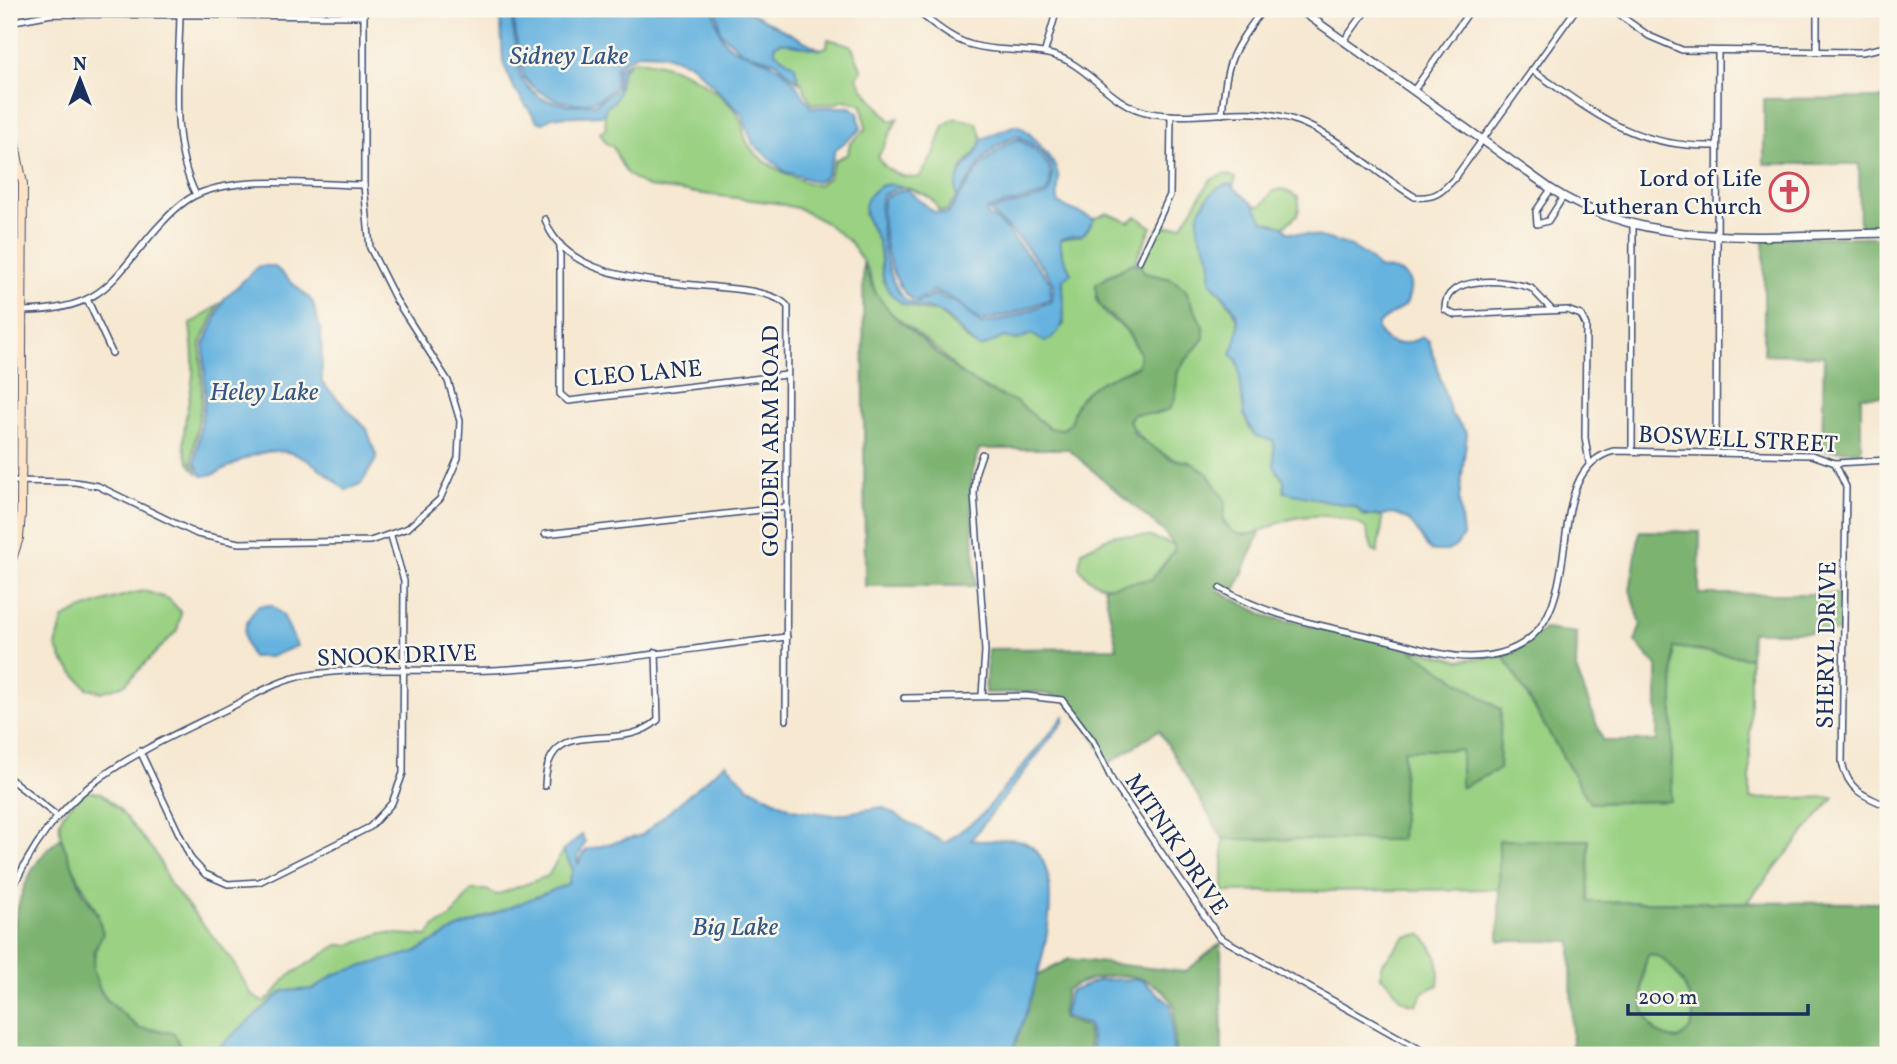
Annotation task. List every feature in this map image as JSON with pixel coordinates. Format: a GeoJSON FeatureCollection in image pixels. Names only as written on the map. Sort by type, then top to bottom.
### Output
{"type":"FeatureCollection","features":[{"type":"Feature","properties":{"kind":"main road"},"geometry":{"type":"LineString","coordinates":[[9,114],[23,184],[23,481],[19,538],[9,568]]}},
{"type":"Feature","properties":{"kind":"street"},"geometry":{"type":"LineString","coordinates":[[9,481],[75,482],[99,486],[218,540],[239,543],[353,543],[391,536],[417,522],[440,499],[458,458],[462,433],[448,381],[381,274],[370,248],[364,185],[364,9]]}},
{"type":"Feature","properties":{"kind":"street"},"geometry":{"type":"LineString","coordinates":[[914,9],[954,38],[972,45],[1045,51],[1069,62],[1124,103],[1144,112],[1171,115],[1269,114],[1292,119],[1321,131],[1409,194],[1427,199],[1437,197],[1455,178],[1576,9]]}},
{"type":"Feature","properties":{"kind":"street"},"geometry":{"type":"LineString","coordinates":[[925,17],[931,9]]}},
{"type":"Feature","properties":{"kind":"street"},"geometry":{"type":"LineString","coordinates":[[1045,51],[1056,9]]}},
{"type":"Feature","properties":{"kind":"street"},"geometry":{"type":"LineString","coordinates":[[1222,114],[1229,60],[1263,9]]}},
{"type":"Feature","properties":{"kind":"street"},"geometry":{"type":"LineString","coordinates":[[1298,9],[1551,189],[1594,212],[1633,226],[1670,233],[1888,233]]}},
{"type":"Feature","properties":{"kind":"street"},"geometry":{"type":"LineString","coordinates":[[1344,41],[1367,9]]}},
{"type":"Feature","properties":{"kind":"street"},"geometry":{"type":"LineString","coordinates":[[1414,90],[1471,9]]}},
{"type":"Feature","properties":{"kind":"street"},"geometry":{"type":"LineString","coordinates":[[1611,9],[1665,45],[1682,50],[1718,53],[1863,52],[1881,48],[1888,42]]}},
{"type":"Feature","properties":{"kind":"street"},"geometry":{"type":"LineString","coordinates":[[1817,9],[1817,52]]}},
{"type":"Feature","properties":{"kind":"street"},"geometry":{"type":"LineString","coordinates":[[9,22],[52,14],[364,16]]}},
{"type":"Feature","properties":{"kind":"street"},"geometry":{"type":"LineString","coordinates":[[180,15],[181,154],[196,195]]}},
{"type":"Feature","properties":{"kind":"street"},"geometry":{"type":"LineString","coordinates":[[1716,452],[1718,53]]}},
{"type":"Feature","properties":{"kind":"street"},"geometry":{"type":"LineString","coordinates":[[1532,70],[1607,122],[1629,133],[1671,144],[1716,146]]}},
{"type":"Feature","properties":{"kind":"street"},"geometry":{"type":"LineString","coordinates":[[1139,261],[1170,195],[1171,115]]}},
{"type":"Feature","properties":{"kind":"street"},"geometry":{"type":"LineString","coordinates":[[23,312],[48,311],[87,299],[118,279],[165,219],[196,195],[245,184],[364,185]]}},
{"type":"Feature","properties":{"kind":"street"},"geometry":{"type":"LineString","coordinates":[[1551,189],[1536,211],[1537,224],[1549,221],[1563,197]]}},
{"type":"Feature","properties":{"kind":"street","name":"GOLDEN ARM ROAD"},"geometry":{"type":"LineString","coordinates":[[545,219],[560,244],[580,259],[618,274],[652,282],[762,293],[782,299],[788,307],[786,720]]}},
{"type":"Feature","properties":{"kind":"street"},"geometry":{"type":"LineString","coordinates":[[1632,451],[1633,226]]}},
{"type":"Feature","properties":{"kind":"street","name":"CLEO LANE"},"geometry":{"type":"LineString","coordinates":[[560,244],[560,394],[568,401],[786,375]]}},
{"type":"Feature","properties":{"kind":"street"},"geometry":{"type":"LineString","coordinates":[[1220,588],[1267,612],[1459,656],[1505,652],[1517,648],[1540,628],[1554,601],[1577,484],[1589,462],[1585,438],[1586,325],[1577,312],[1552,310],[1455,314],[1444,307],[1449,292],[1455,287],[1479,283],[1531,288],[1552,310]]}},
{"type":"Feature","properties":{"kind":"street"},"geometry":{"type":"LineString","coordinates":[[87,299],[112,353]]}},
{"type":"Feature","properties":{"kind":"street","name":"BOSWELL STREET"},"geometry":{"type":"LineString","coordinates":[[1589,462],[1614,450],[1812,455],[1835,463],[1888,460]]}},
{"type":"Feature","properties":{"kind":"street"},"geometry":{"type":"LineString","coordinates":[[982,453],[976,471],[974,494],[985,651],[982,696]]}},
{"type":"Feature","properties":{"kind":"street","name":"SHERYL DRIVE"},"geometry":{"type":"LineString","coordinates":[[1835,463],[1846,487],[1842,762],[1845,776],[1854,790],[1888,806]]}},
{"type":"Feature","properties":{"kind":"street"},"geometry":{"type":"LineString","coordinates":[[545,534],[787,507]]}},
{"type":"Feature","properties":{"kind":"street"},"geometry":{"type":"LineString","coordinates":[[140,751],[191,859],[217,881],[241,884],[259,882],[370,827],[392,803],[403,773],[404,581],[391,536]]}},
{"type":"Feature","properties":{"kind":"street","name":"SNOOK DRIVE"},"geometry":{"type":"LineString","coordinates":[[9,897],[22,867],[57,816],[82,790],[140,751],[304,675],[508,670],[787,637]]}},
{"type":"Feature","properties":{"kind":"street"},"geometry":{"type":"LineString","coordinates":[[545,786],[546,770],[552,752],[562,743],[638,733],[658,720],[656,652]]}},
{"type":"Feature","properties":{"kind":"street","name":"MITNIK DRIVE"},"geometry":{"type":"LineString","coordinates":[[904,698],[1035,696],[1062,700],[1093,741],[1113,782],[1219,937],[1430,1055]]}},
{"type":"Feature","properties":{"kind":"street"},"geometry":{"type":"LineString","coordinates":[[9,778],[57,816]]}},
{"type":"Feature","properties":{"kind":"green space"},"geometry":{"type":"Polygon","coordinates":[[[828,39],[851,45],[862,70],[857,77],[862,87],[890,121],[898,118],[878,157],[890,170],[902,176],[920,177],[934,154],[944,125],[956,118],[977,123],[982,139],[980,146],[961,169],[957,197],[946,211],[938,210],[934,202],[925,195],[888,184],[871,194],[864,213],[879,243],[883,281],[889,291],[919,310],[938,311],[970,342],[980,348],[1004,337],[1017,340],[1031,334],[1042,338],[1064,325],[1063,279],[1071,273],[1062,254],[1060,240],[1080,236],[1094,219],[1107,213],[1129,222],[1136,216],[1152,227],[1135,261],[1140,265],[1159,228],[1182,225],[1211,179],[1226,174],[1236,178],[1233,186],[1219,188],[1214,194],[1199,233],[1211,259],[1210,281],[1230,304],[1238,321],[1237,340],[1232,350],[1239,369],[1248,425],[1255,435],[1274,441],[1277,472],[1284,481],[1284,491],[1356,507],[1364,516],[1382,516],[1378,553],[1373,551],[1366,528],[1332,517],[1305,517],[1287,520],[1250,534],[1232,533],[1190,462],[1163,453],[1139,436],[1129,420],[1133,414],[1155,414],[1178,370],[1204,338],[1185,289],[1171,279],[1125,268],[1108,275],[1095,298],[1105,314],[1125,329],[1140,353],[1138,366],[1104,380],[1086,392],[1074,410],[1071,423],[1063,429],[1049,428],[1017,402],[988,390],[960,373],[939,351],[892,314],[876,294],[869,271],[850,242],[826,223],[800,209],[776,203],[648,187],[625,171],[613,147],[606,143],[600,132],[606,129],[604,109],[614,98],[622,71],[627,65],[633,60],[661,64],[702,82],[726,101],[736,111],[747,142],[768,163],[789,175],[818,185],[828,178],[835,160],[848,154],[850,143],[866,129],[862,105],[845,100],[833,104],[812,104],[793,67],[775,52],[775,45],[787,43],[820,49],[827,47],[828,39]]]}},
{"type":"Feature","properties":{"kind":"green space"},"geometry":{"type":"Polygon","coordinates":[[[1888,98],[1888,230],[1860,230],[1859,164],[1764,164],[1764,99],[1888,98]]]}},
{"type":"Feature","properties":{"kind":"green space"},"geometry":{"type":"Polygon","coordinates":[[[1282,189],[1298,197],[1297,214],[1284,226],[1263,221],[1254,205],[1261,206],[1273,191],[1282,189]]]}},
{"type":"Feature","properties":{"kind":"green space"},"geometry":{"type":"Polygon","coordinates":[[[1764,237],[1888,237],[1888,396],[1861,396],[1861,451],[1822,450],[1824,356],[1764,354],[1764,237]]]}},
{"type":"Feature","properties":{"kind":"green space"},"geometry":{"type":"Polygon","coordinates":[[[863,263],[876,294],[892,314],[960,373],[988,390],[1017,402],[1049,428],[1063,429],[1071,423],[1074,410],[1086,392],[1104,380],[1138,366],[1140,353],[1127,331],[1100,305],[1096,284],[1132,263],[1141,266],[1144,273],[1171,279],[1185,289],[1204,329],[1204,338],[1178,370],[1175,399],[1170,409],[1155,414],[1134,414],[1129,420],[1135,435],[1171,459],[1190,462],[1207,473],[1226,502],[1223,522],[1231,530],[1243,535],[1260,533],[1234,593],[1219,584],[1217,590],[1266,616],[1409,648],[1501,710],[1499,769],[1461,788],[1461,750],[1404,750],[1401,840],[1223,839],[1159,730],[1108,764],[1095,739],[1064,698],[1035,692],[985,693],[988,649],[1117,648],[1104,587],[1152,579],[1174,551],[1174,545],[1163,531],[1068,449],[979,449],[971,494],[976,586],[865,586],[863,263]]]}},
{"type":"Feature","properties":{"kind":"green space"},"geometry":{"type":"Polygon","coordinates":[[[219,304],[201,344],[202,398],[192,461],[198,474],[190,464],[184,440],[193,374],[190,325],[219,304]]]}},
{"type":"Feature","properties":{"kind":"green space"},"geometry":{"type":"Polygon","coordinates":[[[1640,531],[1700,532],[1699,594],[1841,594],[1841,632],[1751,632],[1750,658],[1674,647],[1671,801],[1590,803],[1504,656],[1518,650],[1544,629],[1577,633],[1576,669],[1603,741],[1657,741],[1657,666],[1635,642],[1641,624],[1630,590],[1640,531]]]}},
{"type":"Feature","properties":{"kind":"green space"},"geometry":{"type":"Polygon","coordinates":[[[1114,535],[1151,537],[1174,545],[1174,551],[1152,579],[1121,586],[1103,585],[1086,576],[1079,567],[1082,551],[1114,535]]]}},
{"type":"Feature","properties":{"kind":"green space"},"geometry":{"type":"Polygon","coordinates":[[[144,591],[169,599],[181,612],[177,631],[124,685],[101,692],[87,688],[63,661],[56,646],[63,619],[102,602],[144,591]]]}},
{"type":"Feature","properties":{"kind":"green space"},"geometry":{"type":"Polygon","coordinates":[[[1674,647],[1750,658],[1750,799],[1834,797],[1747,902],[1588,902],[1588,840],[1499,840],[1499,889],[1223,892],[1223,839],[1401,840],[1404,750],[1461,750],[1461,787],[1501,710],[1409,648],[1459,660],[1504,656],[1590,803],[1671,801],[1674,647]]]}},
{"type":"Feature","properties":{"kind":"green space"},"geometry":{"type":"Polygon","coordinates":[[[86,791],[101,793],[119,809],[156,854],[170,884],[232,960],[251,994],[263,1002],[271,997],[287,977],[338,945],[350,945],[381,933],[428,936],[434,927],[450,918],[472,890],[487,890],[496,895],[548,876],[563,851],[573,869],[569,888],[257,1055],[177,1055],[161,1030],[140,1028],[124,1018],[102,993],[97,983],[93,966],[100,922],[66,852],[60,827],[61,818],[66,811],[86,791]]]}},
{"type":"Feature","properties":{"kind":"green space"},"geometry":{"type":"Polygon","coordinates":[[[61,838],[83,892],[97,914],[103,933],[95,950],[93,969],[100,990],[107,1000],[139,1028],[174,1033],[179,1044],[177,1055],[9,1055],[9,968],[18,907],[27,880],[41,857],[61,838]]]}},
{"type":"Feature","properties":{"kind":"green space"},"geometry":{"type":"Polygon","coordinates":[[[1499,840],[1589,840],[1588,902],[1888,903],[1888,1055],[1572,1055],[1571,941],[1499,941],[1499,840]],[[1648,954],[1644,967],[1644,1008],[1655,1030],[1665,1037],[1679,1039],[1691,1027],[1692,1006],[1675,971],[1657,956],[1648,954]]]}},
{"type":"Feature","properties":{"kind":"green space"},"geometry":{"type":"Polygon","coordinates":[[[1421,934],[1436,957],[1438,985],[1424,991],[1417,1004],[1411,1004],[1405,1002],[1381,977],[1381,965],[1405,937],[1421,934]]]}},
{"type":"Feature","properties":{"kind":"green space"},"geometry":{"type":"Polygon","coordinates":[[[1221,943],[1222,1055],[1175,1055],[1174,1005],[1164,993],[1139,978],[1110,976],[1080,983],[1066,990],[1062,1018],[1087,1027],[1091,1055],[989,1055],[1035,977],[1069,959],[1185,972],[1221,943]]]}},
{"type":"Feature","properties":{"kind":"green space"},"geometry":{"type":"Polygon","coordinates":[[[1648,954],[1657,956],[1675,971],[1688,994],[1693,1017],[1690,1029],[1680,1039],[1666,1037],[1655,1030],[1648,1020],[1642,995],[1648,954]]]}},
{"type":"Feature","properties":{"kind":"water"},"geometry":{"type":"Polygon","coordinates":[[[497,9],[510,9],[521,78],[543,99],[567,105],[595,104],[617,89],[618,68],[630,62],[621,74],[616,98],[605,109],[604,115],[552,117],[543,123],[537,121],[514,88],[503,62],[501,25],[497,9]]]}},
{"type":"Feature","properties":{"kind":"water","name":"Sidney Lake"},"geometry":{"type":"Polygon","coordinates":[[[514,9],[714,9],[717,26],[728,44],[782,70],[811,107],[850,107],[858,113],[861,129],[836,149],[826,176],[817,182],[785,172],[753,144],[741,113],[691,64],[662,54],[639,53],[616,66],[615,87],[598,99],[576,103],[556,99],[538,90],[524,77],[515,31],[514,9]]]}},
{"type":"Feature","properties":{"kind":"water"},"geometry":{"type":"Polygon","coordinates":[[[717,9],[744,9],[821,50],[782,42],[775,45],[775,52],[795,66],[798,82],[776,62],[741,51],[720,32],[717,9]]]}},
{"type":"Feature","properties":{"kind":"water"},"geometry":{"type":"Polygon","coordinates":[[[1015,125],[1033,137],[1056,169],[1059,204],[1094,219],[1083,235],[1060,240],[1062,254],[1071,273],[1063,280],[1063,322],[1054,336],[1045,342],[1031,334],[1017,340],[1004,337],[980,348],[942,314],[906,305],[889,291],[884,280],[878,241],[867,220],[866,201],[881,187],[902,187],[882,195],[881,220],[882,238],[891,274],[905,299],[917,303],[935,294],[955,302],[981,324],[1013,317],[1052,301],[1054,284],[1048,274],[1020,240],[989,211],[1047,196],[1051,186],[1051,168],[1042,153],[1018,136],[1006,141],[989,153],[957,197],[956,194],[956,185],[962,171],[976,153],[982,139],[1015,125]]]}},
{"type":"Feature","properties":{"kind":"water"},"geometry":{"type":"Polygon","coordinates":[[[1018,139],[1040,155],[1049,168],[1046,194],[987,209],[987,215],[999,222],[1046,276],[1051,284],[1050,299],[1012,314],[981,321],[959,304],[934,291],[917,301],[908,296],[893,271],[888,255],[883,222],[884,197],[906,189],[934,212],[947,214],[986,160],[1006,144],[1018,139]]]}},
{"type":"Feature","properties":{"kind":"water"},"geometry":{"type":"Polygon","coordinates":[[[1230,184],[1254,205],[1263,221],[1284,226],[1287,232],[1337,241],[1360,252],[1378,268],[1400,273],[1409,280],[1406,304],[1378,324],[1378,330],[1392,343],[1404,344],[1423,337],[1429,341],[1451,414],[1467,433],[1459,500],[1463,536],[1456,546],[1447,551],[1431,551],[1415,527],[1402,517],[1389,514],[1367,515],[1356,507],[1284,492],[1284,481],[1274,466],[1274,441],[1255,436],[1244,415],[1238,361],[1231,354],[1236,341],[1238,321],[1232,307],[1210,281],[1210,258],[1199,232],[1198,217],[1205,202],[1216,190],[1230,184]]]}},
{"type":"Feature","properties":{"kind":"water","name":"Heley Lake"},"geometry":{"type":"Polygon","coordinates":[[[259,266],[274,266],[312,301],[321,331],[322,383],[367,429],[377,458],[361,484],[346,490],[306,460],[281,451],[250,456],[218,472],[202,476],[195,462],[205,398],[204,345],[224,299],[259,266]]]}},
{"type":"Feature","properties":{"kind":"water"},"geometry":{"type":"Polygon","coordinates":[[[271,605],[283,615],[297,646],[270,657],[252,657],[246,643],[246,625],[258,606],[271,605]]]}},
{"type":"Feature","properties":{"kind":"water","name":"Big Lake"},"geometry":{"type":"Polygon","coordinates":[[[1064,716],[1064,721],[971,840],[1012,839],[1024,842],[1041,857],[1049,881],[1050,910],[1045,943],[1028,1007],[1011,1055],[210,1055],[283,991],[314,989],[335,974],[415,952],[458,928],[568,884],[573,869],[563,851],[582,835],[585,842],[577,860],[578,864],[586,850],[642,835],[726,763],[747,786],[792,809],[834,815],[882,807],[945,843],[983,814],[1064,716]]]}},
{"type":"Feature","properties":{"kind":"water"},"geometry":{"type":"Polygon","coordinates":[[[1141,979],[1171,1005],[1173,1055],[1094,1055],[1089,1025],[1064,1016],[1069,992],[1099,980],[1141,979]]]}},
{"type":"Feature","properties":{"kind":"place","name":"Lord of Life Lutheran Church"},"geometry":{"type":"Point","coordinates":[1789,192]}}]}
